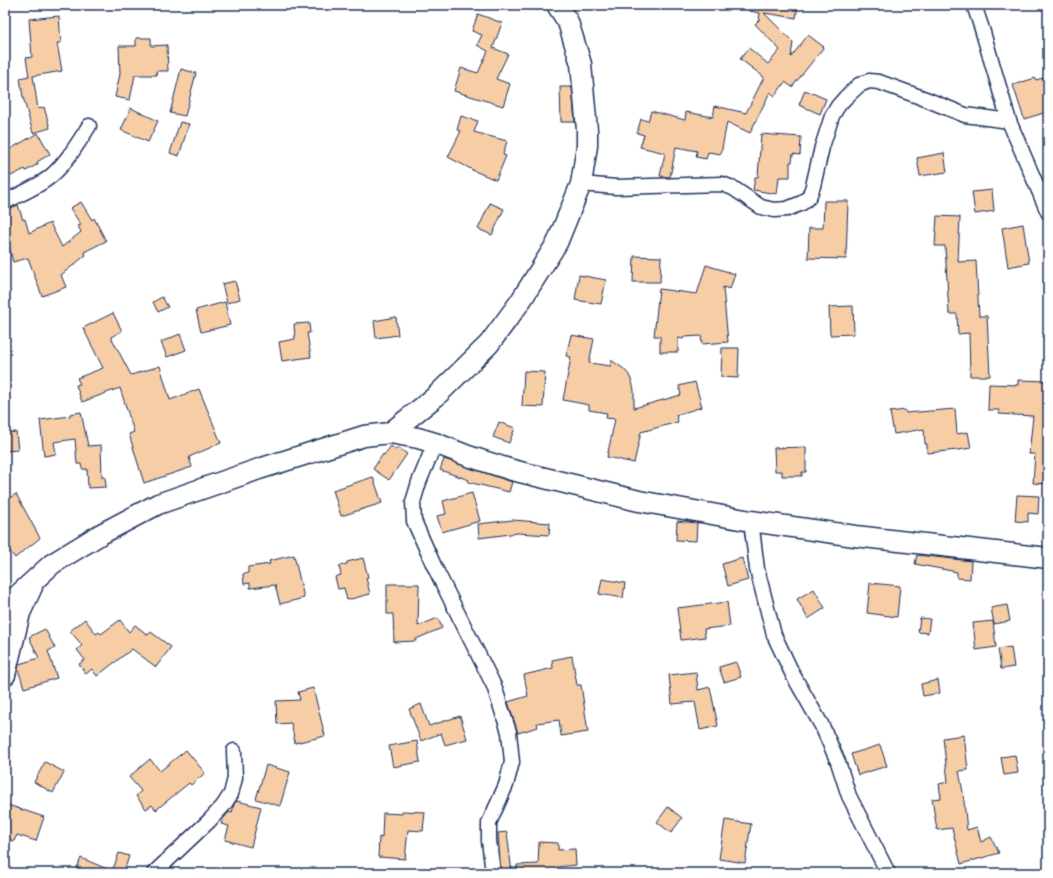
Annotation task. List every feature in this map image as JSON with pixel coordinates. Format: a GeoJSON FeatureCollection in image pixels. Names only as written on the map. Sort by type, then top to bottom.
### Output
{"type":"FeatureCollection","features":[{"type":"Feature","properties":{"kind":"street"},"geometry":{"type":"LineString","coordinates":[[390,433],[435,397],[489,344],[520,302],[557,243],[581,184],[587,146],[587,130],[581,64],[568,22],[557,5]]}},
{"type":"Feature","properties":{"kind":"street"},"geometry":{"type":"LineString","coordinates":[[974,5],[982,28],[1008,121],[1048,212]]}},
{"type":"Feature","properties":{"kind":"street"},"geometry":{"type":"LineString","coordinates":[[581,184],[616,187],[722,184],[733,188],[761,207],[774,210],[787,209],[802,203],[809,197],[822,147],[832,116],[838,106],[859,85],[869,80],[879,82],[923,98],[965,115],[1008,121]]}},
{"type":"Feature","properties":{"kind":"street"},"geometry":{"type":"LineString","coordinates":[[5,202],[50,177],[66,161],[89,126]]}},
{"type":"Feature","properties":{"kind":"street"},"geometry":{"type":"LineString","coordinates":[[5,607],[52,564],[101,534],[158,504],[259,469],[364,436],[390,433],[435,443],[468,456],[520,472],[639,502],[751,521],[855,536],[1048,558]]}},
{"type":"Feature","properties":{"kind":"street"},"geometry":{"type":"LineString","coordinates":[[435,443],[419,482],[413,502],[414,521],[423,544],[494,686],[509,732],[512,762],[506,785],[489,823],[489,841],[493,873]]}},
{"type":"Feature","properties":{"kind":"street"},"geometry":{"type":"LineString","coordinates":[[751,521],[757,569],[774,635],[793,675],[822,726],[838,762],[849,796],[888,873]]}},
{"type":"Feature","properties":{"kind":"street"},"geometry":{"type":"LineString","coordinates":[[5,675],[20,613],[38,577]]}},
{"type":"Feature","properties":{"kind":"street"},"geometry":{"type":"LineString","coordinates":[[5,611],[12,614],[15,618],[16,628]]}},
{"type":"Feature","properties":{"kind":"street"},"geometry":{"type":"LineString","coordinates":[[154,873],[209,822],[231,794],[235,778],[234,751]]}},
{"type":"Feature","properties":{"kind":"building"},"geometry":{"type":"Polygon","coordinates":[[[750,5],[798,5],[796,18],[764,13],[793,42],[791,57],[808,35],[824,47],[792,87],[785,82],[775,96],[770,92],[750,133],[727,122],[721,154],[708,152],[706,159],[696,157],[697,151],[676,147],[670,177],[660,176],[665,153],[640,147],[644,135],[637,133],[641,119],[648,121],[651,111],[685,120],[686,112],[713,117],[715,106],[746,113],[764,77],[740,59],[749,48],[768,64],[780,50],[755,24],[759,20],[760,13],[749,11],[750,5]]]}},
{"type":"Feature","properties":{"kind":"building"},"geometry":{"type":"Polygon","coordinates":[[[478,14],[502,23],[493,48],[508,54],[496,79],[510,84],[503,106],[454,91],[461,68],[478,73],[488,51],[477,45],[482,35],[472,31],[478,14]]]}},
{"type":"Feature","properties":{"kind":"building"},"geometry":{"type":"Polygon","coordinates":[[[59,16],[61,43],[57,43],[62,71],[33,76],[38,109],[44,107],[50,128],[33,133],[23,97],[20,78],[29,76],[26,58],[32,57],[29,19],[59,16]]]}},
{"type":"Feature","properties":{"kind":"building"},"geometry":{"type":"Polygon","coordinates":[[[136,38],[151,38],[151,46],[167,45],[168,71],[156,71],[157,75],[135,75],[130,100],[115,97],[120,74],[119,46],[136,46],[136,38]]]}},
{"type":"Feature","properties":{"kind":"building"},"geometry":{"type":"Polygon","coordinates":[[[181,69],[196,73],[185,116],[170,113],[181,69]]]}},
{"type":"Feature","properties":{"kind":"building"},"geometry":{"type":"Polygon","coordinates":[[[1035,78],[1036,80],[1043,78],[1048,94],[1048,100],[1044,101],[1047,112],[1024,119],[1013,85],[1035,78]]]}},
{"type":"Feature","properties":{"kind":"building"},"geometry":{"type":"Polygon","coordinates":[[[560,87],[572,87],[575,122],[561,122],[560,87]]]}},
{"type":"Feature","properties":{"kind":"building"},"geometry":{"type":"Polygon","coordinates":[[[805,90],[826,99],[820,114],[799,105],[805,90]]]}},
{"type":"Feature","properties":{"kind":"building"},"geometry":{"type":"Polygon","coordinates":[[[131,108],[158,121],[148,142],[121,130],[131,108]]]}},
{"type":"Feature","properties":{"kind":"building"},"geometry":{"type":"Polygon","coordinates":[[[461,116],[478,121],[474,132],[507,141],[503,155],[506,156],[496,180],[472,170],[448,157],[461,131],[457,130],[461,116]]]}},
{"type":"Feature","properties":{"kind":"building"},"geometry":{"type":"Polygon","coordinates":[[[180,122],[189,124],[179,156],[170,153],[180,122]]]}},
{"type":"Feature","properties":{"kind":"building"},"geometry":{"type":"Polygon","coordinates":[[[38,133],[50,154],[37,162],[38,164],[26,171],[25,169],[11,176],[5,166],[5,152],[38,133]]]}},
{"type":"Feature","properties":{"kind":"building"},"geometry":{"type":"Polygon","coordinates":[[[761,134],[801,137],[800,155],[793,154],[792,162],[790,162],[790,177],[779,177],[777,194],[753,190],[755,177],[758,177],[761,134]]]}},
{"type":"Feature","properties":{"kind":"building"},"geometry":{"type":"Polygon","coordinates":[[[944,153],[947,172],[920,176],[917,158],[944,153]]]}},
{"type":"Feature","properties":{"kind":"building"},"geometry":{"type":"Polygon","coordinates":[[[992,190],[994,211],[975,214],[972,192],[992,190]]]}},
{"type":"Feature","properties":{"kind":"building"},"geometry":{"type":"Polygon","coordinates":[[[824,201],[848,201],[846,259],[808,258],[809,228],[823,228],[824,201]]]}},
{"type":"Feature","properties":{"kind":"building"},"geometry":{"type":"Polygon","coordinates":[[[81,202],[92,220],[94,218],[106,241],[84,252],[86,255],[61,275],[66,287],[42,296],[28,258],[13,262],[7,239],[5,240],[5,210],[18,205],[23,220],[25,219],[29,233],[50,223],[62,247],[81,232],[78,226],[81,225],[70,208],[81,202]]]}},
{"type":"Feature","properties":{"kind":"building"},"geometry":{"type":"Polygon","coordinates":[[[490,203],[504,209],[492,235],[478,229],[490,203]]]}},
{"type":"Feature","properties":{"kind":"building"},"geometry":{"type":"Polygon","coordinates":[[[937,216],[960,217],[958,262],[976,261],[979,316],[987,316],[990,376],[970,376],[969,333],[958,334],[957,314],[949,314],[945,246],[935,246],[937,216]]]}},
{"type":"Feature","properties":{"kind":"building"},"geometry":{"type":"Polygon","coordinates":[[[1023,224],[1029,263],[1008,267],[1002,228],[1023,224]]]}},
{"type":"Feature","properties":{"kind":"building"},"geometry":{"type":"Polygon","coordinates":[[[634,256],[661,257],[660,282],[633,282],[634,256]]]}},
{"type":"Feature","properties":{"kind":"building"},"geometry":{"type":"Polygon","coordinates":[[[706,265],[735,274],[730,289],[723,287],[728,342],[702,344],[701,336],[684,337],[683,339],[678,338],[678,352],[660,352],[660,336],[654,336],[659,289],[697,294],[706,265]]]}},
{"type":"Feature","properties":{"kind":"building"},"geometry":{"type":"Polygon","coordinates":[[[579,275],[606,280],[601,304],[575,300],[579,275]]]}},
{"type":"Feature","properties":{"kind":"building"},"geometry":{"type":"Polygon","coordinates":[[[235,281],[240,299],[227,303],[222,284],[235,281]]]}},
{"type":"Feature","properties":{"kind":"building"},"geometry":{"type":"Polygon","coordinates":[[[162,297],[168,307],[158,312],[153,302],[162,297]]]}},
{"type":"Feature","properties":{"kind":"building"},"geometry":{"type":"Polygon","coordinates":[[[225,302],[230,325],[201,332],[196,310],[225,302]]]}},
{"type":"Feature","properties":{"kind":"building"},"geometry":{"type":"Polygon","coordinates":[[[853,306],[854,334],[830,335],[829,307],[853,306]]]}},
{"type":"Feature","properties":{"kind":"building"},"geometry":{"type":"Polygon","coordinates":[[[113,313],[122,331],[111,337],[131,375],[160,366],[170,400],[199,389],[221,443],[189,457],[192,467],[144,483],[129,434],[134,432],[120,388],[82,402],[76,385],[80,384],[77,378],[103,368],[83,328],[113,313]]]}},
{"type":"Feature","properties":{"kind":"building"},"geometry":{"type":"Polygon","coordinates":[[[396,317],[398,335],[376,338],[374,321],[396,317]]]}},
{"type":"Feature","properties":{"kind":"building"},"geometry":{"type":"Polygon","coordinates":[[[309,323],[310,333],[307,333],[311,357],[282,361],[279,342],[295,339],[294,324],[309,323]]]}},
{"type":"Feature","properties":{"kind":"building"},"geometry":{"type":"Polygon","coordinates":[[[180,334],[186,350],[167,357],[161,342],[180,334]]]}},
{"type":"Feature","properties":{"kind":"building"},"geometry":{"type":"Polygon","coordinates":[[[571,335],[594,339],[589,363],[611,366],[611,360],[624,369],[632,382],[634,390],[634,408],[681,395],[679,386],[695,382],[702,407],[676,415],[678,422],[641,432],[634,463],[607,457],[615,419],[606,418],[607,413],[589,410],[589,405],[563,400],[571,357],[566,356],[571,335]]]}},
{"type":"Feature","properties":{"kind":"building"},"geometry":{"type":"Polygon","coordinates":[[[722,348],[739,348],[738,378],[721,377],[722,348]]]}},
{"type":"Feature","properties":{"kind":"building"},"geometry":{"type":"Polygon","coordinates":[[[524,371],[545,372],[543,407],[522,406],[524,371]]]}},
{"type":"Feature","properties":{"kind":"building"},"geometry":{"type":"Polygon","coordinates":[[[1018,380],[1048,381],[1048,484],[1033,483],[1035,454],[1029,454],[1033,416],[999,414],[999,410],[988,410],[989,384],[1018,385],[1018,380]]]}},
{"type":"Feature","properties":{"kind":"building"},"geometry":{"type":"Polygon","coordinates":[[[955,409],[957,434],[968,432],[971,448],[927,453],[924,429],[894,434],[890,412],[905,410],[906,413],[955,409]]]}},
{"type":"Feature","properties":{"kind":"building"},"geometry":{"type":"Polygon","coordinates":[[[81,412],[88,446],[101,445],[102,477],[105,477],[106,487],[88,488],[87,469],[82,469],[81,464],[77,464],[75,439],[54,442],[56,454],[44,456],[40,420],[70,416],[70,414],[81,412]]]}},
{"type":"Feature","properties":{"kind":"building"},"geometry":{"type":"Polygon","coordinates":[[[499,422],[515,428],[509,443],[493,437],[499,422]]]}},
{"type":"Feature","properties":{"kind":"building"},"geometry":{"type":"Polygon","coordinates":[[[16,432],[18,450],[5,451],[5,433],[16,432]]]}},
{"type":"Feature","properties":{"kind":"building"},"geometry":{"type":"Polygon","coordinates":[[[391,446],[396,450],[398,447],[407,454],[389,480],[373,469],[383,454],[384,455],[391,446]]]}},
{"type":"Feature","properties":{"kind":"building"},"geometry":{"type":"Polygon","coordinates":[[[806,447],[806,472],[802,472],[802,476],[782,476],[782,471],[775,471],[774,448],[806,447]]]}},
{"type":"Feature","properties":{"kind":"building"},"geometry":{"type":"Polygon","coordinates":[[[444,459],[512,482],[509,492],[468,482],[469,480],[440,470],[444,459]]]}},
{"type":"Feature","properties":{"kind":"building"},"geometry":{"type":"Polygon","coordinates":[[[373,477],[382,503],[341,516],[333,490],[373,477]]]}},
{"type":"Feature","properties":{"kind":"building"},"geometry":{"type":"Polygon","coordinates":[[[472,493],[480,521],[442,532],[437,516],[446,514],[443,501],[472,493]]]}},
{"type":"Feature","properties":{"kind":"building"},"geometry":{"type":"Polygon","coordinates":[[[16,494],[40,538],[15,558],[5,545],[5,501],[16,494]]]}},
{"type":"Feature","properties":{"kind":"building"},"geometry":{"type":"Polygon","coordinates":[[[1017,495],[1039,496],[1038,514],[1028,513],[1028,522],[1015,521],[1017,495]]]}},
{"type":"Feature","properties":{"kind":"building"},"geometry":{"type":"Polygon","coordinates":[[[513,520],[550,523],[549,535],[518,533],[479,538],[478,524],[513,520]]]}},
{"type":"Feature","properties":{"kind":"building"},"geometry":{"type":"Polygon","coordinates":[[[677,521],[697,523],[696,541],[676,540],[677,521]]]}},
{"type":"Feature","properties":{"kind":"building"},"geometry":{"type":"Polygon","coordinates":[[[294,555],[304,598],[280,604],[275,585],[250,588],[250,583],[244,584],[243,574],[248,573],[248,567],[270,564],[269,561],[294,555]]]}},
{"type":"Feature","properties":{"kind":"building"},"geometry":{"type":"Polygon","coordinates":[[[917,555],[971,561],[970,579],[957,578],[957,572],[915,564],[917,555]]]}},
{"type":"Feature","properties":{"kind":"building"},"geometry":{"type":"Polygon","coordinates":[[[363,558],[368,577],[366,578],[370,594],[347,600],[344,588],[338,589],[335,577],[341,575],[339,566],[347,564],[347,562],[363,558]]]}},
{"type":"Feature","properties":{"kind":"building"},"geometry":{"type":"Polygon","coordinates":[[[742,558],[748,580],[728,586],[722,564],[742,558]]]}},
{"type":"Feature","properties":{"kind":"building"},"geometry":{"type":"Polygon","coordinates":[[[602,579],[625,583],[623,598],[599,594],[602,579]]]}},
{"type":"Feature","properties":{"kind":"building"},"geometry":{"type":"Polygon","coordinates":[[[870,583],[900,586],[897,617],[867,613],[870,583]]]}},
{"type":"Feature","properties":{"kind":"building"},"geometry":{"type":"Polygon","coordinates":[[[387,584],[419,584],[418,626],[438,618],[442,628],[416,639],[416,641],[394,642],[393,614],[387,614],[387,584]]]}},
{"type":"Feature","properties":{"kind":"building"},"geometry":{"type":"Polygon","coordinates":[[[814,589],[825,608],[808,619],[797,599],[814,589]]]}},
{"type":"Feature","properties":{"kind":"building"},"geometry":{"type":"Polygon","coordinates":[[[727,602],[730,626],[704,629],[705,637],[681,640],[677,608],[727,602]]]}},
{"type":"Feature","properties":{"kind":"building"},"geometry":{"type":"Polygon","coordinates":[[[1007,605],[1010,621],[994,624],[991,608],[1007,605]]]}},
{"type":"Feature","properties":{"kind":"building"},"geometry":{"type":"Polygon","coordinates":[[[920,618],[930,619],[928,633],[918,632],[920,618]]]}},
{"type":"Feature","properties":{"kind":"building"},"geometry":{"type":"Polygon","coordinates":[[[85,619],[96,634],[99,632],[101,634],[120,620],[129,632],[135,625],[148,635],[151,632],[171,647],[156,667],[132,649],[97,676],[92,669],[86,674],[79,664],[85,660],[77,650],[82,645],[70,631],[85,619]]]}},
{"type":"Feature","properties":{"kind":"building"},"geometry":{"type":"Polygon","coordinates":[[[993,621],[996,647],[976,650],[973,623],[993,621]]]}},
{"type":"Feature","properties":{"kind":"building"},"geometry":{"type":"Polygon","coordinates":[[[45,629],[55,648],[48,651],[57,678],[24,688],[18,669],[19,664],[39,658],[29,637],[45,629]]]}},
{"type":"Feature","properties":{"kind":"building"},"geometry":{"type":"Polygon","coordinates":[[[1011,647],[1014,667],[1001,669],[998,649],[1011,647]]]}},
{"type":"Feature","properties":{"kind":"building"},"geometry":{"type":"Polygon","coordinates":[[[572,656],[577,685],[581,685],[588,732],[561,736],[559,720],[537,723],[538,727],[518,733],[508,702],[528,696],[524,675],[553,668],[552,660],[572,656]]]}},
{"type":"Feature","properties":{"kind":"building"},"geometry":{"type":"Polygon","coordinates":[[[736,662],[741,677],[724,682],[719,667],[736,662]]]}},
{"type":"Feature","properties":{"kind":"building"},"geometry":{"type":"Polygon","coordinates":[[[696,672],[698,690],[710,687],[718,726],[700,730],[695,702],[672,704],[669,675],[696,672]]]}},
{"type":"Feature","properties":{"kind":"building"},"geometry":{"type":"Polygon","coordinates":[[[938,680],[940,693],[923,696],[921,684],[938,680]]]}},
{"type":"Feature","properties":{"kind":"building"},"geometry":{"type":"Polygon","coordinates":[[[313,688],[325,736],[295,743],[291,723],[277,724],[276,701],[300,700],[298,692],[313,688]]]}},
{"type":"Feature","properties":{"kind":"building"},"geometry":{"type":"Polygon","coordinates":[[[421,704],[429,726],[460,716],[467,739],[445,745],[441,733],[421,741],[409,709],[421,704]]]}},
{"type":"Feature","properties":{"kind":"building"},"geometry":{"type":"Polygon","coordinates":[[[964,735],[968,770],[959,771],[967,830],[977,827],[981,842],[991,837],[999,853],[961,864],[952,828],[937,830],[932,799],[941,798],[939,784],[948,782],[943,738],[964,735]]]}},
{"type":"Feature","properties":{"kind":"building"},"geometry":{"type":"Polygon","coordinates":[[[417,741],[420,762],[393,767],[389,746],[417,741]]]}},
{"type":"Feature","properties":{"kind":"building"},"geometry":{"type":"Polygon","coordinates":[[[880,745],[887,766],[858,775],[851,754],[880,745]]]}},
{"type":"Feature","properties":{"kind":"building"},"geometry":{"type":"Polygon","coordinates":[[[186,750],[205,773],[191,785],[189,783],[156,810],[152,805],[146,809],[136,796],[141,791],[129,777],[150,759],[160,771],[186,750]]]}},
{"type":"Feature","properties":{"kind":"building"},"geometry":{"type":"Polygon","coordinates":[[[1015,755],[1018,773],[1004,775],[1001,757],[1015,755]]]}},
{"type":"Feature","properties":{"kind":"building"},"geometry":{"type":"Polygon","coordinates":[[[45,762],[64,772],[53,793],[34,782],[45,762]]]}},
{"type":"Feature","properties":{"kind":"building"},"geometry":{"type":"Polygon","coordinates":[[[266,765],[290,772],[280,806],[256,799],[266,765]]]}},
{"type":"Feature","properties":{"kind":"building"},"geometry":{"type":"Polygon","coordinates":[[[237,801],[261,807],[251,847],[225,840],[229,826],[221,824],[229,812],[232,813],[234,804],[237,801]]]}},
{"type":"Feature","properties":{"kind":"building"},"geometry":{"type":"Polygon","coordinates":[[[5,804],[44,817],[36,841],[17,835],[14,841],[5,838],[5,804]]]}},
{"type":"Feature","properties":{"kind":"building"},"geometry":{"type":"Polygon","coordinates":[[[668,807],[682,818],[671,833],[657,822],[668,807]]]}},
{"type":"Feature","properties":{"kind":"building"},"geometry":{"type":"Polygon","coordinates":[[[402,811],[425,812],[423,831],[408,830],[405,859],[378,857],[379,837],[382,838],[383,813],[402,814],[402,811]]]}},
{"type":"Feature","properties":{"kind":"building"},"geometry":{"type":"Polygon","coordinates":[[[725,820],[751,824],[745,863],[719,859],[725,820]]]}},
{"type":"Feature","properties":{"kind":"building"},"geometry":{"type":"Polygon","coordinates":[[[507,832],[512,873],[501,873],[498,833],[507,832]]]}},
{"type":"Feature","properties":{"kind":"building"},"geometry":{"type":"Polygon","coordinates":[[[539,842],[558,843],[558,850],[575,849],[576,865],[557,867],[557,873],[517,873],[517,865],[538,864],[539,842]]]}},
{"type":"Feature","properties":{"kind":"building"},"geometry":{"type":"Polygon","coordinates":[[[119,853],[129,856],[124,872],[113,869],[119,853]]]}},
{"type":"Feature","properties":{"kind":"building"},"geometry":{"type":"Polygon","coordinates":[[[81,858],[117,873],[75,873],[81,858]]]}}]}
